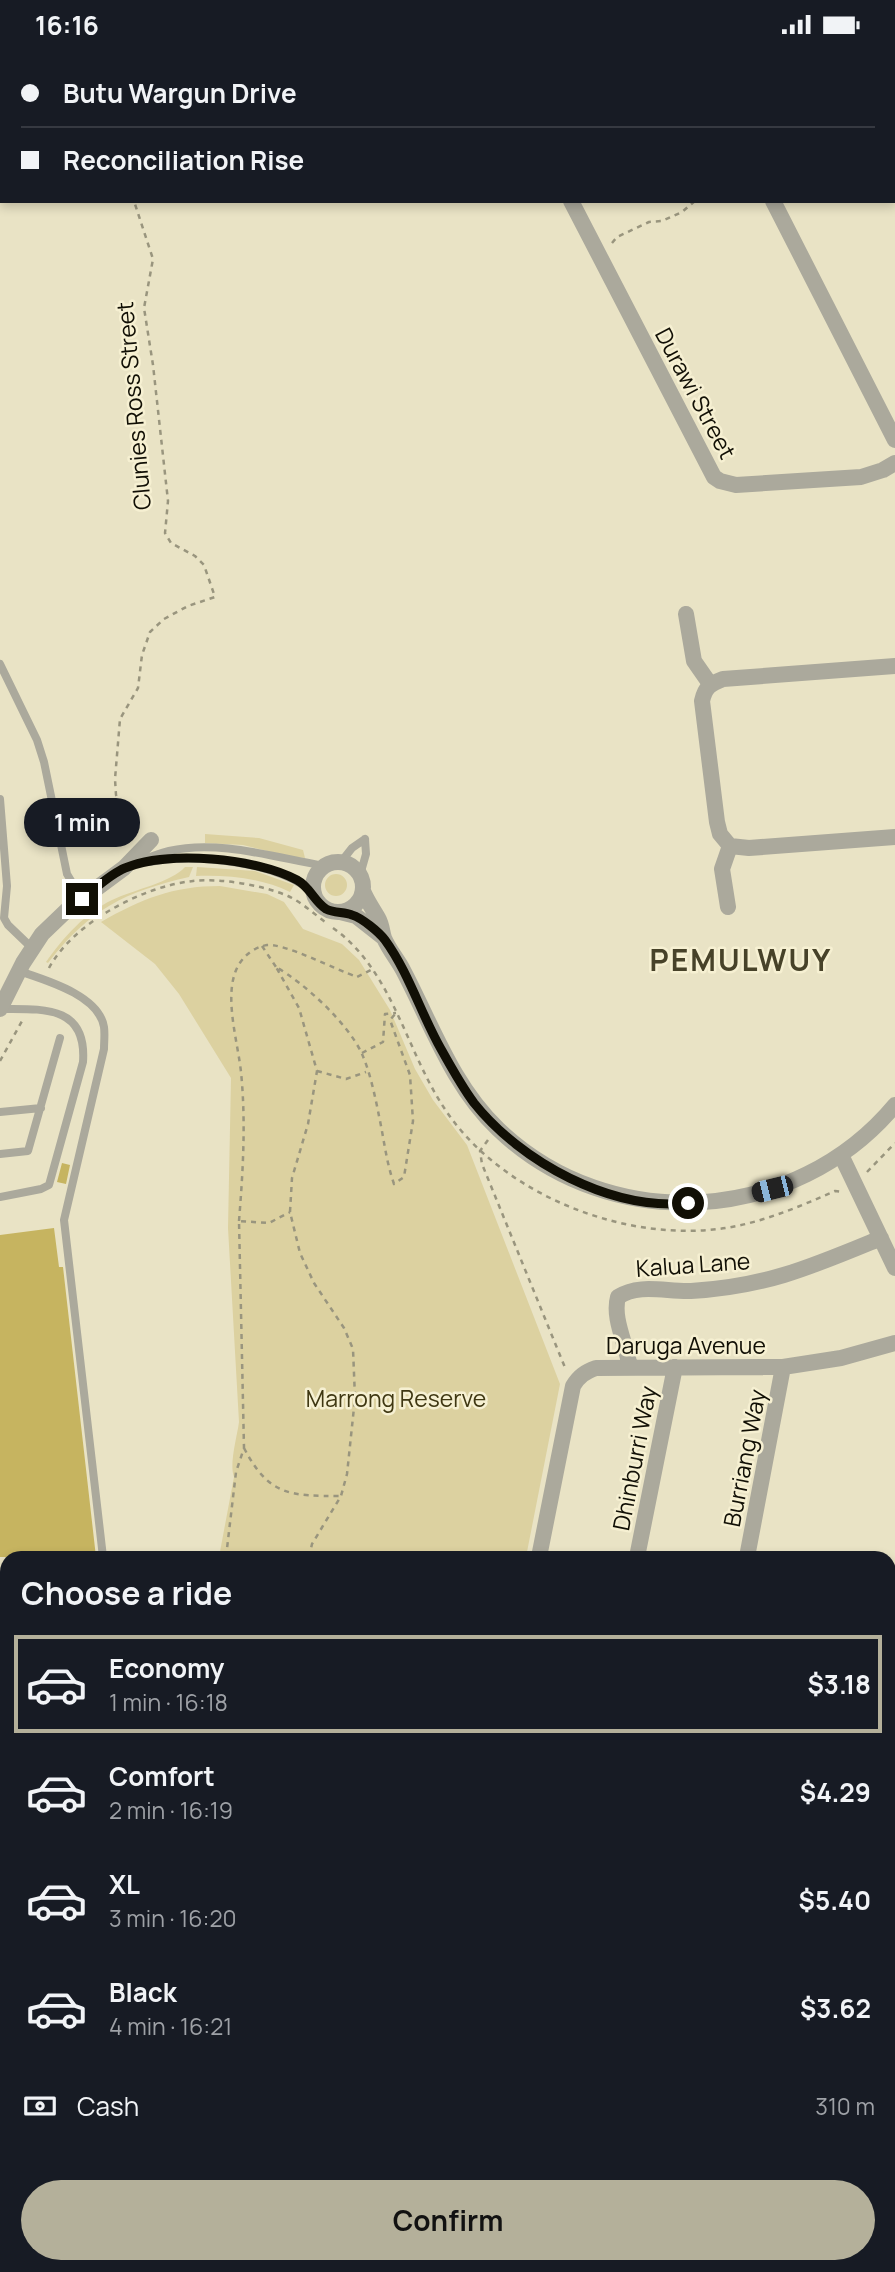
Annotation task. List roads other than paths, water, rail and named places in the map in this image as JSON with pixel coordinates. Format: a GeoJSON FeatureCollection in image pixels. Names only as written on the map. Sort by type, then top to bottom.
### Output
{"type":"FeatureCollection","features":[{"type":"Feature","properties":{"kind":"street","name":"Durawi Street"},"geometry":{"type":"LineString","coordinates":[[572,203],[710,472],[720,481],[736,485],[861,477],[895,463]]}},
{"type":"Feature","properties":{"kind":"street"},"geometry":{"type":"LineString","coordinates":[[774,203],[895,440]]}},
{"type":"Feature","properties":{"kind":"street"},"geometry":{"type":"LineString","coordinates":[[686,614],[694,661],[710,684]]}},
{"type":"Feature","properties":{"kind":"street"},"geometry":{"type":"LineString","coordinates":[[895,666],[723,679],[710,684],[704,691],[702,701],[720,834],[730,846],[748,848],[895,837]]}},
{"type":"Feature","properties":{"kind":"street"},"geometry":{"type":"LineString","coordinates":[[0,1009],[19,971],[43,934],[82,899],[124,868],[151,840]]}},
{"type":"Feature","properties":{"kind":"street"},"geometry":{"type":"LineString","coordinates":[[727,907],[722,869],[730,846]]}},
{"type":"Feature","properties":{"kind":"street"},"geometry":{"type":"LineString","coordinates":[[384,938],[356,916],[324,908],[314,895],[314,878],[333,864],[349,864],[362,883],[380,922],[384,938],[440,1047],[474,1102],[499,1130],[542,1163],[575,1181],[607,1193],[678,1204],[730,1200],[772,1189],[841,1155],[880,1123],[895,1105]]}},
{"type":"Feature","properties":{"kind":"street"},"geometry":{"type":"LineString","coordinates":[[340,912],[355,905],[362,883]]}},
{"type":"Feature","properties":{"kind":"street"},"geometry":{"type":"LineString","coordinates":[[841,1155],[895,1268]]}},
{"type":"Feature","properties":{"kind":"street","name":"Kalua Lane"},"geometry":{"type":"LineString","coordinates":[[630,1369],[628,1352],[616,1313],[618,1297],[626,1291],[635,1288],[676,1292],[721,1290],[752,1284],[786,1276],[881,1238]]}},
{"type":"Feature","properties":{"kind":"street","name":"Daruga Avenue"},"geometry":{"type":"LineString","coordinates":[[539,1551],[573,1386],[577,1378],[596,1368],[783,1367],[841,1358],[895,1343]]}},
{"type":"Feature","properties":{"kind":"street","name":"Dhinburri Way"},"geometry":{"type":"LineString","coordinates":[[638,1551],[674,1367]]}},
{"type":"Feature","properties":{"kind":"street","name":"Burriang Way"},"geometry":{"type":"LineString","coordinates":[[748,1551],[783,1367]]}},
{"type":"Feature","properties":{"kind":"lane"},"geometry":{"type":"LineString","coordinates":[[0,664],[37,740],[67,874],[82,899]]}},
{"type":"Feature","properties":{"kind":"lane"},"geometry":{"type":"LineString","coordinates":[[0,799],[7,886],[4,918],[33,949]]}},
{"type":"Feature","properties":{"kind":"lane"},"geometry":{"type":"LineString","coordinates":[[124,868],[172,850],[200,849],[232,850],[333,864],[365,839],[362,883]]}},
{"type":"Feature","properties":{"kind":"lane"},"geometry":{"type":"LineString","coordinates":[[124,868],[159,860],[229,862],[275,870],[307,885],[314,895]]}},
{"type":"Feature","properties":{"kind":"lane"},"geometry":{"type":"LineString","coordinates":[[19,971],[81,996],[95,1008],[104,1025],[104,1049],[64,1220],[102,1551]]}},
{"type":"Feature","properties":{"kind":"lane"},"geometry":{"type":"LineString","coordinates":[[0,1009],[44,1009],[68,1018],[79,1030],[84,1045],[83,1062],[49,1185],[0,1197]]}},
{"type":"Feature","properties":{"kind":"lane"},"geometry":{"type":"LineString","coordinates":[[0,1154],[28,1151],[60,1038]]}},
{"type":"Feature","properties":{"kind":"lane"},"geometry":{"type":"LineString","coordinates":[[0,1112],[41,1108]]}},
{"type":"Feature","properties":{"kind":"district","name":"PEMULWUY"},"geometry":{"type":"Point","coordinates":[741,959]}},
{"type":"Feature","properties":{"kind":"park label","name":"Marrong Reserve"},"geometry":{"type":"Point","coordinates":[396,1398]}}]}
